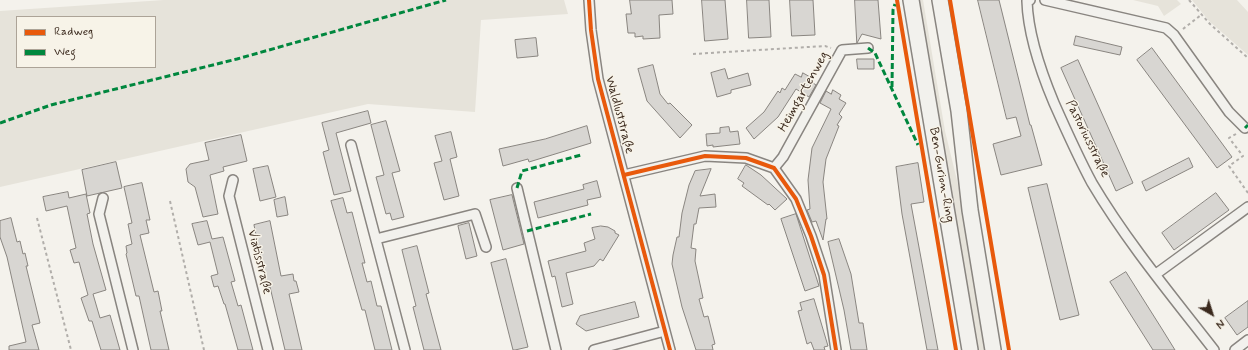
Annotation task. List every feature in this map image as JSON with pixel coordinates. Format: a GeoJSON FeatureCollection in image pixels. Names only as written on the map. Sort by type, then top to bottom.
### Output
{"type":"FeatureCollection","features":[{"type":"Feature","properties":{"kind":"main road","name":"Ben-Gurion-Ring"},"geometry":{"type":"LineString","coordinates":[[911,0],[970,350]]}},
{"type":"Feature","properties":{"kind":"main road","name":"Ben-Gurion-Ring"},"geometry":{"type":"LineString","coordinates":[[940,0],[960,116],[968,198],[993,350]]}},
{"type":"Feature","properties":{"kind":"street","name":"Waldluststraße"},"geometry":{"type":"LineString","coordinates":[[589,0],[591,30],[598,79],[650,280],[670,350]]}},
{"type":"Feature","properties":{"kind":"street","name":"Pastoriusstraße"},"geometry":{"type":"LineString","coordinates":[[1028,0],[1027,16],[1043,76],[1071,144],[1097,189],[1156,274],[1214,350]]}},
{"type":"Feature","properties":{"kind":"street"},"geometry":{"type":"LineString","coordinates":[[1045,0],[1166,28],[1174,35],[1229,112],[1245,128]]}},
{"type":"Feature","properties":{"kind":"street","name":"Heimgartenweg"},"geometry":{"type":"LineString","coordinates":[[774,168],[783,157],[842,50],[868,48]]}},
{"type":"Feature","properties":{"kind":"street"},"geometry":{"type":"LineString","coordinates":[[351,145],[405,350]]}},
{"type":"Feature","properties":{"kind":"street"},"geometry":{"type":"LineString","coordinates":[[624,175],[705,156],[746,158],[774,168],[796,199],[811,236],[824,275],[836,350]]}},
{"type":"Feature","properties":{"kind":"street","name":"Viatisstraße"},"geometry":{"type":"LineString","coordinates":[[233,180],[229,196],[268,350]]}},
{"type":"Feature","properties":{"kind":"street"},"geometry":{"type":"LineString","coordinates":[[517,188],[556,350]]}},
{"type":"Feature","properties":{"kind":"street"},"geometry":{"type":"LineString","coordinates":[[103,198],[99,214],[133,350]]}},
{"type":"Feature","properties":{"kind":"street"},"geometry":{"type":"LineString","coordinates":[[1156,274],[1248,207]]}},
{"type":"Feature","properties":{"kind":"street"},"geometry":{"type":"LineString","coordinates":[[376,239],[475,214],[486,247]]}},
{"type":"Feature","properties":{"kind":"street"},"geometry":{"type":"LineString","coordinates":[[594,350],[665,331]]}},
{"type":"Feature","properties":{"kind":"street"},"geometry":{"type":"LineString","coordinates":[[1234,350],[1248,340]]}},
{"type":"Feature","properties":{"kind":"path"},"geometry":{"type":"LineString","coordinates":[[1189,0],[1201,15],[1248,58]]}},
{"type":"Feature","properties":{"kind":"path"},"geometry":{"type":"LineString","coordinates":[[1174,35],[1201,15]]}},
{"type":"Feature","properties":{"kind":"path"},"geometry":{"type":"LineString","coordinates":[[693,54],[825,46],[842,50]]}},
{"type":"Feature","properties":{"kind":"path"},"geometry":{"type":"LineString","coordinates":[[1245,128],[1229,138],[1243,156],[1229,166],[1248,193]]}},
{"type":"Feature","properties":{"kind":"path"},"geometry":{"type":"LineString","coordinates":[[170,202],[204,350]]}},
{"type":"Feature","properties":{"kind":"path"},"geometry":{"type":"LineString","coordinates":[[37,218],[71,350]]}},
{"type":"Feature","properties":{"kind":"shaded area"},"geometry":{"type":"Polygon","coordinates":[[[164,0],[564,0],[568,14],[481,20],[475,112],[368,104],[0,187],[0,11],[164,0]]]}},
{"type":"Feature","properties":{"kind":"shaded area"},"geometry":{"type":"Polygon","coordinates":[[[918,0],[923,0],[945,131],[963,205],[987,350],[977,350],[918,0]]]}},
{"type":"Feature","properties":{"kind":"shaded area"},"geometry":{"type":"Polygon","coordinates":[[[1133,0],[1177,0],[1181,4],[1164,16],[1158,6],[1133,0]]]}},
{"type":"Feature","properties":{"kind":"shaded area"},"geometry":{"type":"Polygon","coordinates":[[[1192,0],[1237,0],[1248,12],[1248,55],[1209,21],[1192,0]]]}},
{"type":"Feature","properties":{"kind":"building"},"geometry":{"type":"Polygon","coordinates":[[[630,0],[672,0],[673,14],[659,15],[660,38],[643,39],[643,36],[635,37],[635,33],[628,33],[626,14],[631,14],[630,0]]]}},
{"type":"Feature","properties":{"kind":"building"},"geometry":{"type":"Polygon","coordinates":[[[702,0],[725,0],[728,39],[705,41],[702,0]]]}},
{"type":"Feature","properties":{"kind":"building"},"geometry":{"type":"Polygon","coordinates":[[[747,0],[769,0],[771,37],[749,38],[747,0]]]}},
{"type":"Feature","properties":{"kind":"building"},"geometry":{"type":"Polygon","coordinates":[[[790,0],[813,0],[815,35],[792,36],[790,0]]]}},
{"type":"Feature","properties":{"kind":"building"},"geometry":{"type":"Polygon","coordinates":[[[855,0],[878,0],[881,39],[862,34],[857,43],[855,0]]]}},
{"type":"Feature","properties":{"kind":"building"},"geometry":{"type":"Polygon","coordinates":[[[978,0],[999,0],[1030,125],[1042,165],[1001,175],[993,144],[1021,136],[1016,117],[1007,119],[978,0]]]}},
{"type":"Feature","properties":{"kind":"building"},"geometry":{"type":"Polygon","coordinates":[[[1076,36],[1122,47],[1120,55],[1074,45],[1076,36]]]}},
{"type":"Feature","properties":{"kind":"building"},"geometry":{"type":"Polygon","coordinates":[[[536,38],[538,56],[517,58],[515,40],[536,38]]]}},
{"type":"Feature","properties":{"kind":"building"},"geometry":{"type":"Polygon","coordinates":[[[1152,48],[1232,157],[1217,168],[1137,60],[1152,48]]]}},
{"type":"Feature","properties":{"kind":"building"},"geometry":{"type":"Polygon","coordinates":[[[857,59],[874,59],[874,69],[858,69],[857,59]]]}},
{"type":"Feature","properties":{"kind":"building"},"geometry":{"type":"Polygon","coordinates":[[[1078,60],[1133,183],[1116,191],[1061,68],[1078,60]]]}},
{"type":"Feature","properties":{"kind":"building"},"geometry":{"type":"Polygon","coordinates":[[[653,65],[660,94],[668,104],[670,103],[692,125],[680,138],[647,101],[638,69],[653,65]]]}},
{"type":"Feature","properties":{"kind":"building"},"geometry":{"type":"Polygon","coordinates":[[[725,69],[728,79],[748,73],[751,85],[731,90],[731,93],[717,97],[711,73],[725,69]]]}},
{"type":"Feature","properties":{"kind":"building"},"geometry":{"type":"Polygon","coordinates":[[[803,73],[812,78],[810,81],[816,85],[809,97],[796,89],[778,117],[754,139],[746,128],[764,112],[778,91],[780,93],[782,88],[785,90],[795,74],[801,77],[803,73]]]}},
{"type":"Feature","properties":{"kind":"building"},"geometry":{"type":"Polygon","coordinates":[[[833,90],[841,95],[839,99],[846,103],[839,114],[842,117],[837,125],[839,126],[826,159],[823,182],[827,219],[823,240],[816,221],[812,222],[807,210],[810,209],[808,180],[812,148],[831,109],[820,103],[826,91],[831,94],[833,90]]]}},
{"type":"Feature","properties":{"kind":"building"},"geometry":{"type":"Polygon","coordinates":[[[368,111],[371,123],[336,133],[351,191],[334,195],[323,152],[329,150],[322,123],[368,111]]]}},
{"type":"Feature","properties":{"kind":"building"},"geometry":{"type":"Polygon","coordinates":[[[386,121],[400,171],[392,173],[404,217],[392,220],[390,213],[386,214],[376,177],[384,175],[371,125],[386,121]]]}},
{"type":"Feature","properties":{"kind":"building"},"geometry":{"type":"Polygon","coordinates":[[[587,126],[591,143],[529,162],[528,159],[503,166],[499,149],[545,139],[587,126]]]}},
{"type":"Feature","properties":{"kind":"building"},"geometry":{"type":"Polygon","coordinates":[[[729,127],[730,132],[738,131],[740,144],[713,147],[713,145],[707,146],[706,134],[720,133],[720,128],[729,127]]]}},
{"type":"Feature","properties":{"kind":"building"},"geometry":{"type":"Polygon","coordinates":[[[451,132],[457,157],[450,159],[459,196],[444,200],[434,163],[442,161],[435,136],[451,132]]]}},
{"type":"Feature","properties":{"kind":"building"},"geometry":{"type":"Polygon","coordinates":[[[241,135],[247,161],[223,167],[224,171],[210,175],[218,214],[203,217],[195,187],[188,182],[186,169],[190,164],[209,160],[205,143],[241,135]]]}},
{"type":"Feature","properties":{"kind":"building"},"geometry":{"type":"Polygon","coordinates":[[[1189,158],[1193,167],[1146,191],[1142,182],[1189,158]]]}},
{"type":"Feature","properties":{"kind":"building"},"geometry":{"type":"Polygon","coordinates":[[[116,162],[122,188],[87,196],[82,170],[116,162]]]}},
{"type":"Feature","properties":{"kind":"building"},"geometry":{"type":"Polygon","coordinates":[[[918,163],[924,202],[911,204],[938,350],[927,350],[902,214],[896,167],[918,163]]]}},
{"type":"Feature","properties":{"kind":"building"},"geometry":{"type":"Polygon","coordinates":[[[746,165],[761,175],[787,199],[775,210],[769,204],[768,205],[742,186],[744,183],[738,179],[746,165]]]}},
{"type":"Feature","properties":{"kind":"building"},"geometry":{"type":"Polygon","coordinates":[[[268,166],[276,197],[260,201],[253,169],[268,166]]]}},
{"type":"Feature","properties":{"kind":"building"},"geometry":{"type":"Polygon","coordinates":[[[711,169],[700,196],[715,194],[716,207],[699,208],[696,224],[694,224],[691,248],[696,249],[695,261],[703,298],[699,299],[704,317],[708,316],[715,344],[712,345],[713,350],[696,350],[682,307],[672,264],[689,185],[695,171],[711,169]]]}},
{"type":"Feature","properties":{"kind":"building"},"geometry":{"type":"Polygon","coordinates":[[[597,181],[601,197],[587,200],[588,205],[538,218],[534,202],[584,189],[583,185],[597,181]]]}},
{"type":"Feature","properties":{"kind":"building"},"geometry":{"type":"Polygon","coordinates":[[[142,183],[150,220],[146,220],[149,233],[140,235],[154,292],[158,291],[162,311],[160,311],[169,350],[151,350],[139,296],[136,296],[126,254],[126,246],[132,244],[128,224],[132,223],[124,187],[142,183]]]}},
{"type":"Feature","properties":{"kind":"building"},"geometry":{"type":"Polygon","coordinates":[[[1047,184],[1079,315],[1060,320],[1028,188],[1047,184]]]}},
{"type":"Feature","properties":{"kind":"building"},"geometry":{"type":"Polygon","coordinates":[[[68,192],[69,198],[86,194],[90,213],[87,214],[93,244],[106,290],[93,294],[100,318],[110,315],[120,350],[101,350],[92,321],[89,321],[81,298],[88,295],[79,262],[74,263],[70,250],[76,248],[67,206],[46,211],[43,197],[68,192]]]}},
{"type":"Feature","properties":{"kind":"building"},"geometry":{"type":"Polygon","coordinates":[[[1216,193],[1229,210],[1174,250],[1162,233],[1216,193]]]}},
{"type":"Feature","properties":{"kind":"building"},"geometry":{"type":"Polygon","coordinates":[[[512,195],[524,244],[503,250],[490,200],[512,195]]]}},
{"type":"Feature","properties":{"kind":"building"},"geometry":{"type":"Polygon","coordinates":[[[285,197],[288,215],[277,217],[274,200],[285,197]]]}},
{"type":"Feature","properties":{"kind":"building"},"geometry":{"type":"Polygon","coordinates":[[[343,198],[347,213],[352,212],[365,263],[362,263],[367,282],[371,281],[377,306],[381,306],[392,350],[375,350],[365,310],[362,310],[331,201],[343,198]]]}},
{"type":"Feature","properties":{"kind":"building"},"geometry":{"type":"Polygon","coordinates":[[[796,214],[819,286],[805,291],[781,219],[796,214]]]}},
{"type":"Feature","properties":{"kind":"building"},"geometry":{"type":"Polygon","coordinates":[[[11,218],[17,242],[20,241],[28,266],[26,266],[40,323],[32,325],[39,350],[9,350],[9,346],[26,342],[7,257],[0,237],[0,221],[11,218]]]}},
{"type":"Feature","properties":{"kind":"building"},"geometry":{"type":"Polygon","coordinates":[[[207,221],[212,239],[223,237],[235,281],[231,282],[238,306],[241,305],[253,350],[238,350],[225,304],[218,286],[214,287],[211,276],[218,274],[210,242],[198,245],[192,224],[207,221]]]}},
{"type":"Feature","properties":{"kind":"building"},"geometry":{"type":"Polygon","coordinates":[[[270,221],[281,276],[293,274],[294,281],[296,281],[299,292],[289,294],[302,350],[285,350],[270,287],[267,288],[254,225],[270,221]]]}},
{"type":"Feature","properties":{"kind":"building"},"geometry":{"type":"Polygon","coordinates":[[[469,223],[477,256],[466,259],[458,226],[469,223]]]}},
{"type":"Feature","properties":{"kind":"building"},"geometry":{"type":"Polygon","coordinates":[[[601,226],[608,227],[619,235],[603,261],[600,259],[594,266],[566,273],[573,304],[562,307],[555,276],[552,277],[548,261],[586,251],[584,243],[595,239],[592,228],[601,226]]]}},
{"type":"Feature","properties":{"kind":"building"},"geometry":{"type":"Polygon","coordinates":[[[839,239],[851,274],[859,323],[863,323],[867,350],[851,350],[844,310],[828,242],[839,239]]]}},
{"type":"Feature","properties":{"kind":"building"},"geometry":{"type":"Polygon","coordinates":[[[417,246],[429,293],[426,294],[441,350],[424,350],[413,307],[416,306],[402,250],[417,246]]]}},
{"type":"Feature","properties":{"kind":"building"},"geometry":{"type":"Polygon","coordinates":[[[506,259],[528,347],[515,350],[513,350],[491,263],[506,259]]]}},
{"type":"Feature","properties":{"kind":"building"},"geometry":{"type":"Polygon","coordinates":[[[1126,272],[1175,350],[1153,350],[1110,282],[1126,272]]]}},
{"type":"Feature","properties":{"kind":"building"},"geometry":{"type":"Polygon","coordinates":[[[814,299],[828,346],[824,347],[825,350],[814,350],[811,342],[807,344],[798,311],[802,310],[800,303],[814,299]]]}},
{"type":"Feature","properties":{"kind":"building"},"geometry":{"type":"Polygon","coordinates":[[[1248,301],[1248,327],[1237,335],[1225,318],[1248,301]]]}},
{"type":"Feature","properties":{"kind":"building"},"geometry":{"type":"Polygon","coordinates":[[[635,302],[639,317],[586,331],[576,324],[580,316],[635,302]]]}},
{"type":"Feature","properties":{"kind":"marked path"},"geometry":{"type":"LineString","coordinates":[[0,123],[51,105],[237,59],[446,0]]}},
{"type":"Feature","properties":{"kind":"marked path"},"geometry":{"type":"LineString","coordinates":[[892,87],[893,10],[895,4]]}},
{"type":"Feature","properties":{"kind":"marked path"},"geometry":{"type":"LineString","coordinates":[[868,48],[875,53],[918,145]]}},
{"type":"Feature","properties":{"kind":"marked path"},"geometry":{"type":"LineString","coordinates":[[1245,128],[1248,125]]}},
{"type":"Feature","properties":{"kind":"marked path"},"geometry":{"type":"LineString","coordinates":[[517,188],[522,171],[581,155]]}},
{"type":"Feature","properties":{"kind":"marked path"},"geometry":{"type":"LineString","coordinates":[[527,231],[591,214]]}},
{"type":"Feature","properties":{"kind":"cycle path"},"geometry":{"type":"LineString","coordinates":[[589,0],[591,30],[598,79],[670,350]]}},
{"type":"Feature","properties":{"kind":"cycle path"},"geometry":{"type":"LineString","coordinates":[[897,0],[956,350]]}},
{"type":"Feature","properties":{"kind":"cycle path"},"geometry":{"type":"LineString","coordinates":[[950,0],[1009,350]]}},
{"type":"Feature","properties":{"kind":"cycle path"},"geometry":{"type":"LineString","coordinates":[[624,175],[705,156],[746,158],[774,168],[796,199],[811,236],[824,275],[836,350]]}}]}
